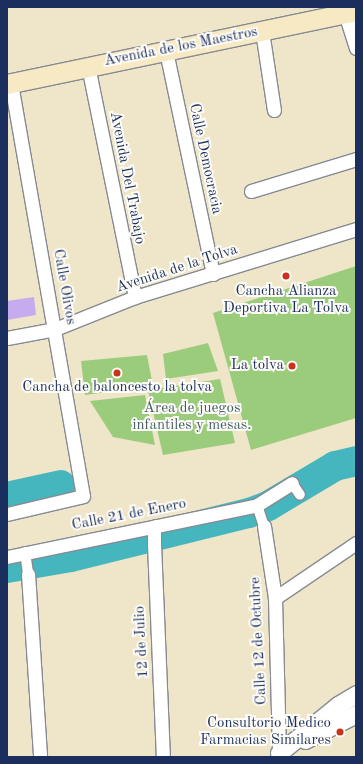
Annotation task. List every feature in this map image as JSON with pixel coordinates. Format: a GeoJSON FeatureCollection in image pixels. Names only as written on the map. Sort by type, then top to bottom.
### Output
{"type":"FeatureCollection","features":[{"type":"Feature","properties":{"kind":"main road","name":"Avenida de los Maestros"},"geometry":{"type":"LineString","coordinates":[[9,84],[88,66],[166,52],[348,10]]}},
{"type":"Feature","properties":{"kind":"street"},"geometry":{"type":"LineString","coordinates":[[348,10],[356,48]]}},
{"type":"Feature","properties":{"kind":"street"},"geometry":{"type":"LineString","coordinates":[[262,31],[274,110]]}},
{"type":"Feature","properties":{"kind":"street","name":"Calle Democracia"},"geometry":{"type":"LineString","coordinates":[[166,52],[213,274]]}},
{"type":"Feature","properties":{"kind":"street","name":"Avenida Del Trabajo"},"geometry":{"type":"LineString","coordinates":[[88,66],[135,297]]}},
{"type":"Feature","properties":{"kind":"street","name":"Calle Olivos"},"geometry":{"type":"LineString","coordinates":[[7,514],[83,496],[55,329],[9,84]]}},
{"type":"Feature","properties":{"kind":"street"},"geometry":{"type":"LineString","coordinates":[[251,191],[356,159]]}},
{"type":"Feature","properties":{"kind":"street","name":"Avenida de la Tolva"},"geometry":{"type":"LineString","coordinates":[[7,338],[55,329],[135,297],[356,229]]}},
{"type":"Feature","properties":{"kind":"street"},"geometry":{"type":"LineString","coordinates":[[257,505],[292,483],[300,495]]}},
{"type":"Feature","properties":{"kind":"street","name":"Calle 12 de Octubre"},"geometry":{"type":"LineString","coordinates":[[257,505],[264,526],[276,598],[275,755]]}},
{"type":"Feature","properties":{"kind":"street","name":"Calle 21 de Enero"},"geometry":{"type":"LineString","coordinates":[[7,557],[25,552],[155,534],[257,505]]}},
{"type":"Feature","properties":{"kind":"street","name":"12 de Julio"},"geometry":{"type":"LineString","coordinates":[[155,534],[164,757]]}},
{"type":"Feature","properties":{"kind":"street"},"geometry":{"type":"LineString","coordinates":[[276,598],[356,543]]}},
{"type":"Feature","properties":{"kind":"street"},"geometry":{"type":"LineString","coordinates":[[25,552],[28,574],[40,757]]}},
{"type":"Feature","properties":{"kind":"street"},"geometry":{"type":"LineString","coordinates":[[275,755],[338,705],[356,694]]}},
{"type":"Feature","properties":{"kind":"street"},"geometry":{"type":"LineString","coordinates":[[275,755],[356,714]]}},
{"type":"Feature","properties":{"kind":"green space","name":"La tolva"},"geometry":{"type":"Polygon","coordinates":[[[356,266],[356,418],[251,450],[213,313],[356,266]]]}},
{"type":"Feature","properties":{"kind":"green space"},"geometry":{"type":"Polygon","coordinates":[[[208,343],[218,371],[166,379],[163,354],[208,343]]]}},
{"type":"Feature","properties":{"kind":"green space","name":"Cancha de baloncesto la tolva"},"geometry":{"type":"Polygon","coordinates":[[[147,355],[153,386],[85,395],[81,361],[147,355]]]}},
{"type":"Feature","properties":{"kind":"green space","name":"Área de juegos infantiles y mesas."},"geometry":{"type":"Polygon","coordinates":[[[220,379],[235,443],[163,455],[148,390],[220,379]]]}},
{"type":"Feature","properties":{"kind":"green space"},"geometry":{"type":"Polygon","coordinates":[[[145,395],[155,445],[113,437],[90,401],[145,395]]]}},
{"type":"Feature","properties":{"kind":"building"},"geometry":{"type":"Polygon","coordinates":[[[34,297],[36,315],[7,320],[7,301],[34,297]]]}},
{"type":"Feature","properties":{"kind":"waterway"},"geometry":{"type":"LineString","coordinates":[[7,568],[71,557],[249,513],[268,506],[335,466],[356,461]]}},
{"type":"Feature","properties":{"kind":"waterway"},"geometry":{"type":"LineString","coordinates":[[7,497],[61,485]]}},
{"type":"Feature","properties":{"kind":"place","name":"Cancha Alianza Deportiva La Tolva"},"geometry":{"type":"Point","coordinates":[286,276]}},
{"type":"Feature","properties":{"kind":"place","name":"La tolva"},"geometry":{"type":"Point","coordinates":[292,366]}},
{"type":"Feature","properties":{"kind":"place","name":"Cancha de baloncesto la tolva"},"geometry":{"type":"Point","coordinates":[117,373]}},
{"type":"Feature","properties":{"kind":"place","name":"Consultorio Medico Farmacias Similares"},"geometry":{"type":"Point","coordinates":[340,732]}}]}
